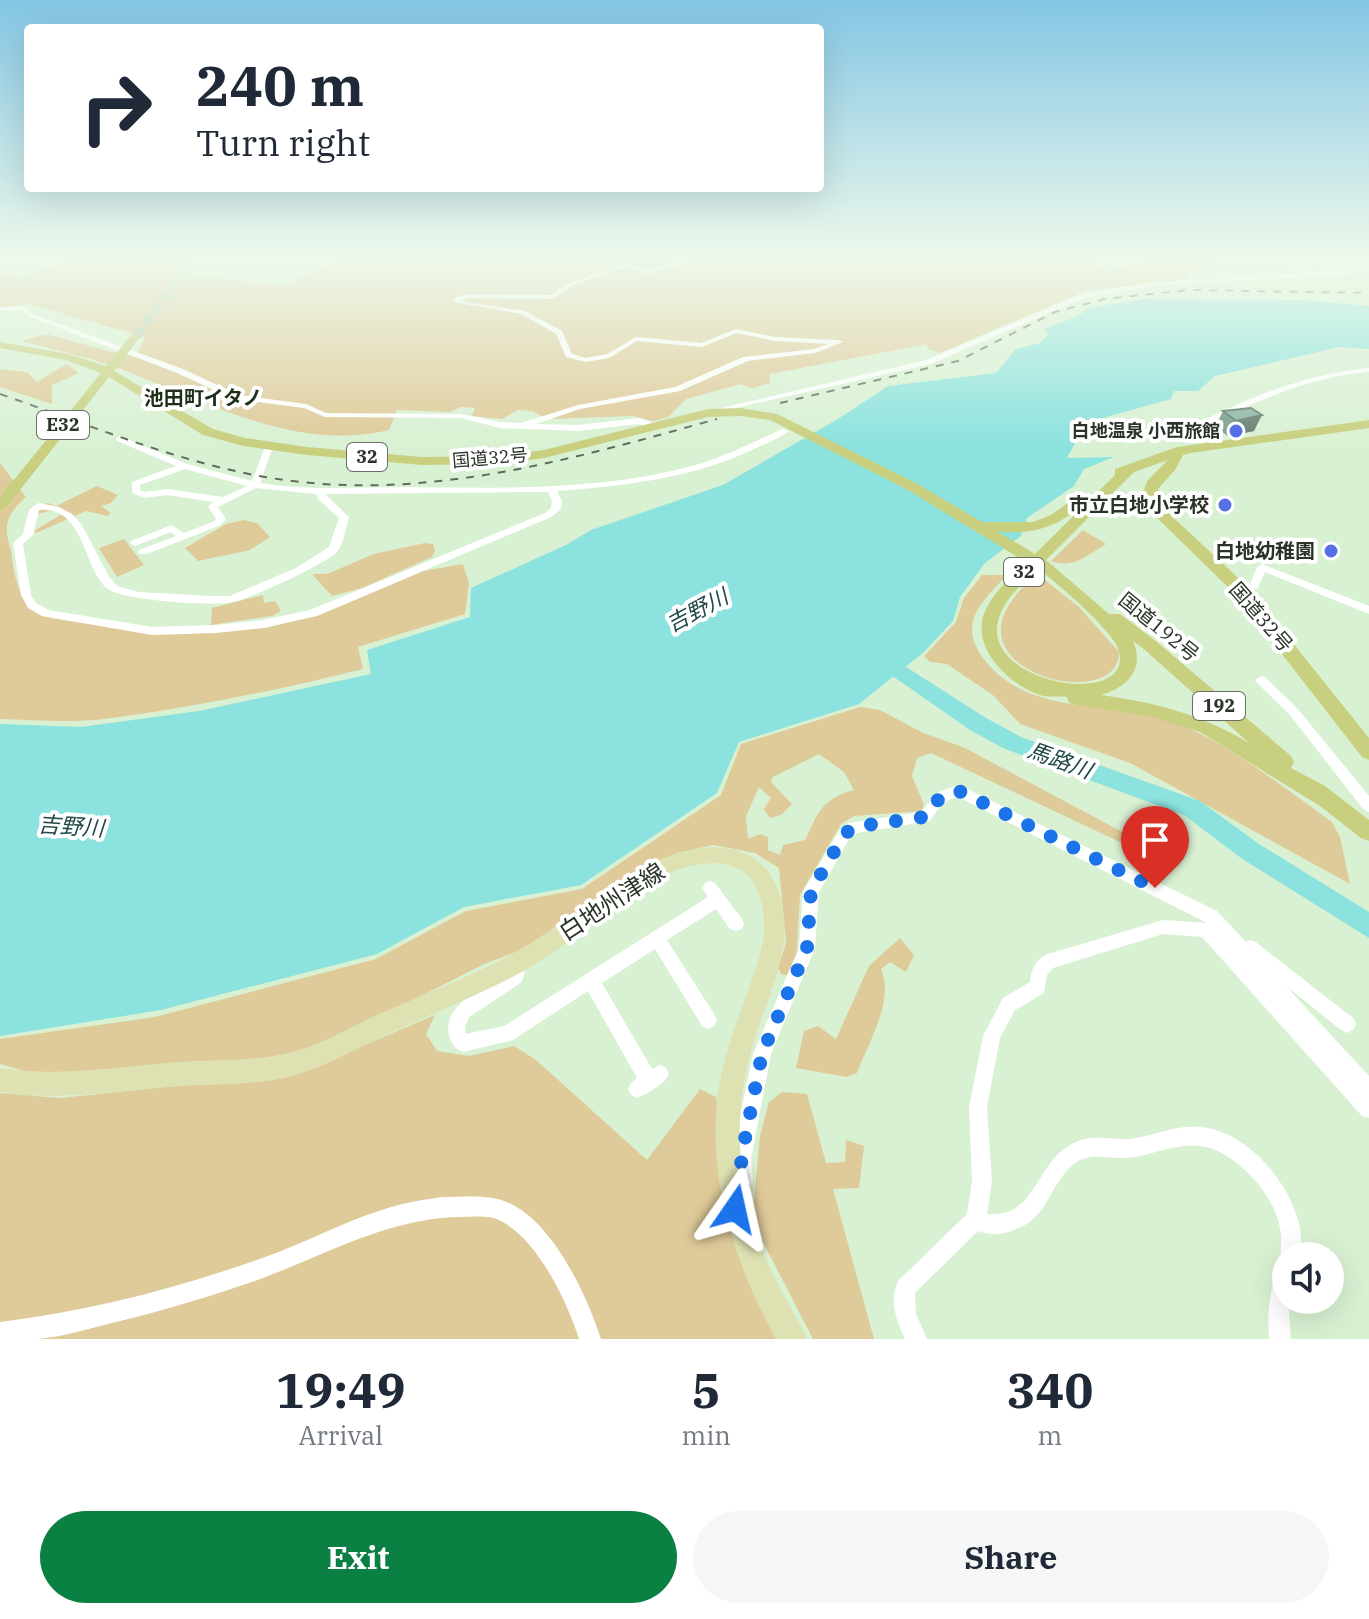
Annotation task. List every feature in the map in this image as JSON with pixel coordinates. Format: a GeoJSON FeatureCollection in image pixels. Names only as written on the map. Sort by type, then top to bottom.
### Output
{"type":"FeatureCollection","features":[{"type":"Feature","properties":{"kind":"highway","name":"E32"},"geometry":{"type":"LineString","coordinates":[[0,506],[132,341]]}},
{"type":"Feature","properties":{"kind":"highway","name":"国道32号"},"geometry":{"type":"LineString","coordinates":[[0,345],[91,364],[208,432],[269,447],[459,463],[544,454],[708,413],[763,414],[973,521],[1067,583],[1124,641],[1130,663],[1119,680],[1093,691],[1038,685]]}},
{"type":"Feature","properties":{"kind":"highway","name":"国道32号"},"geometry":{"type":"LineString","coordinates":[[973,521],[1018,530],[1035,528],[1060,518],[1108,477],[1177,443],[1235,440],[1369,424]]}},
{"type":"Feature","properties":{"kind":"highway","name":"国道32号"},"geometry":{"type":"LineString","coordinates":[[1177,443],[1174,463],[1155,479],[1150,489],[1157,510],[1242,591],[1369,752]]}},
{"type":"Feature","properties":{"kind":"highway","name":"国道32号"},"geometry":{"type":"LineString","coordinates":[[1130,468],[1003,594],[993,608],[987,629],[992,648],[1011,669],[1063,696],[1150,709],[1227,737],[1326,799]]}},
{"type":"Feature","properties":{"kind":"highway","name":"国道192号"},"geometry":{"type":"LineString","coordinates":[[1067,583],[1151,646],[1326,799],[1369,832]]}},
{"type":"Feature","properties":{"kind":"highway"},"geometry":{"type":"LineString","coordinates":[[1189,721],[1209,707],[1213,700]]}},
{"type":"Feature","properties":{"kind":"main road","name":"白地州津線"},"geometry":{"type":"LineString","coordinates":[[0,1080],[30,1086],[71,1086],[166,1074],[257,1071],[300,1062],[519,961],[625,888],[673,862],[724,855],[744,860],[763,878],[771,896],[775,919],[774,947],[744,1035],[731,1085],[727,1147],[735,1209],[745,1248],[792,1339]]}},
{"type":"Feature","properties":{"kind":"street"},"geometry":{"type":"LineString","coordinates":[[45,320],[180,371],[237,397],[306,406],[325,415],[461,416],[500,425],[578,428],[639,421],[653,426]]}},
{"type":"Feature","properties":{"kind":"street"},"geometry":{"type":"LineString","coordinates":[[521,426],[578,407],[677,389],[746,359],[815,351],[839,342],[775,339],[736,331],[696,346],[636,339],[609,356],[586,360],[569,355],[559,333],[537,320]]}},
{"type":"Feature","properties":{"kind":"street"},"geometry":{"type":"LineString","coordinates":[[708,413],[948,356],[1020,320]]}},
{"type":"Feature","properties":{"kind":"street"},"geometry":{"type":"LineString","coordinates":[[1177,443],[1295,382],[1324,374],[1369,370]]}},
{"type":"Feature","properties":{"kind":"street"},"geometry":{"type":"LineString","coordinates":[[763,414],[765,398]]}},
{"type":"Feature","properties":{"kind":"street"},"geometry":{"type":"LineString","coordinates":[[120,439],[184,466],[256,483],[320,490],[552,490],[701,468],[745,453],[785,431]]}},
{"type":"Feature","properties":{"kind":"street"},"geometry":{"type":"LineString","coordinates":[[143,552],[218,523],[221,519],[213,506],[256,483],[269,447]]}},
{"type":"Feature","properties":{"kind":"street"},"geometry":{"type":"LineString","coordinates":[[184,466],[135,484],[135,491],[144,495],[167,492],[223,500]]}},
{"type":"Feature","properties":{"kind":"street"},"geometry":{"type":"LineString","coordinates":[[320,490],[321,497],[344,517],[334,549],[300,570],[253,592],[221,600],[120,592],[108,583],[78,522],[45,506],[36,508],[28,535],[18,543],[26,595],[32,605],[46,613],[128,628],[181,631],[275,622],[348,599],[548,515],[556,509],[557,501],[552,490]]}},
{"type":"Feature","properties":{"kind":"street"},"geometry":{"type":"LineString","coordinates":[[135,543],[172,528],[182,536]]}},
{"type":"Feature","properties":{"kind":"street"},"geometry":{"type":"LineString","coordinates":[[1242,591],[1254,586],[1262,567],[1369,610]]}},
{"type":"Feature","properties":{"kind":"street"},"geometry":{"type":"LineString","coordinates":[[1261,680],[1293,711],[1369,806]]}},
{"type":"Feature","properties":{"kind":"street"},"geometry":{"type":"LineString","coordinates":[[735,1209],[744,1200],[741,1159],[762,1054],[807,948],[811,891],[844,835],[853,827],[925,817],[937,799],[949,791],[959,791],[1211,916],[1261,959],[1347,1024]]}},
{"type":"Feature","properties":{"kind":"street"},"geometry":{"type":"LineString","coordinates":[[519,961],[516,976],[463,1011],[456,1029],[463,1043],[507,1034],[657,938],[714,894],[736,924]]}},
{"type":"Feature","properties":{"kind":"street"},"geometry":{"type":"LineString","coordinates":[[1211,916],[1369,1089]]}},
{"type":"Feature","properties":{"kind":"street"},"geometry":{"type":"LineString","coordinates":[[916,1339],[902,1303],[905,1288],[976,1219],[982,1181],[978,1107],[992,1036],[1009,1004],[1038,987],[1039,972],[1048,962],[1163,927],[1206,930],[1369,1109]]}},
{"type":"Feature","properties":{"kind":"street"},"geometry":{"type":"LineString","coordinates":[[657,938],[708,1020]]}},
{"type":"Feature","properties":{"kind":"street"},"geometry":{"type":"LineString","coordinates":[[591,980],[648,1081]]}},
{"type":"Feature","properties":{"kind":"street"},"geometry":{"type":"LineString","coordinates":[[976,1219],[986,1225],[1012,1223],[1031,1213],[1066,1157],[1083,1148],[1128,1149],[1186,1138],[1208,1138],[1251,1163],[1269,1183],[1286,1210],[1292,1242]]}},
{"type":"Feature","properties":{"kind":"street"},"geometry":{"type":"LineString","coordinates":[[0,1333],[111,1312],[246,1274],[375,1221],[419,1209],[457,1206],[501,1210],[540,1241],[583,1315],[590,1339]]}},
{"type":"Feature","properties":{"kind":"street"},"geometry":{"type":"LineString","coordinates":[[1278,1314],[1280,1339]]}},
{"type":"Feature","properties":{"kind":"shaded area"},"geometry":{"type":"Polygon","coordinates":[[[87,320],[1016,320],[940,353],[928,349],[927,344],[770,374],[770,383],[752,388],[741,384],[686,399],[668,417],[653,421],[633,416],[547,419],[532,411],[518,410],[502,419],[472,416],[475,408],[461,407],[450,412],[397,410],[389,430],[354,435],[320,435],[252,420],[109,365],[21,341],[46,334],[127,356],[139,351],[145,337],[87,320]]]}},
{"type":"Feature","properties":{"kind":"shaded area"},"geometry":{"type":"Polygon","coordinates":[[[66,364],[79,373],[52,385],[52,404],[0,387],[0,369],[27,372],[37,382],[66,364]]]}},
{"type":"Feature","properties":{"kind":"shaded area"},"geometry":{"type":"Polygon","coordinates":[[[0,463],[26,497],[14,510],[7,526],[17,582],[31,606],[50,618],[155,634],[266,628],[324,613],[423,571],[463,564],[469,583],[465,614],[358,647],[363,669],[299,684],[202,704],[104,719],[0,719],[0,463]]]}},
{"type":"Feature","properties":{"kind":"shaded area"},"geometry":{"type":"Polygon","coordinates":[[[97,486],[118,495],[111,503],[101,506],[111,513],[107,516],[86,511],[36,533],[34,531],[67,511],[49,511],[27,517],[29,508],[48,503],[56,506],[97,486]]]}},
{"type":"Feature","properties":{"kind":"shaded area"},"geometry":{"type":"Polygon","coordinates":[[[243,520],[257,523],[270,537],[250,550],[198,561],[185,548],[226,524],[243,520]]]}},
{"type":"Feature","properties":{"kind":"shaded area"},"geometry":{"type":"Polygon","coordinates":[[[1083,530],[1106,544],[1073,562],[1051,561],[1083,530]]]}},
{"type":"Feature","properties":{"kind":"shaded area"},"geometry":{"type":"Polygon","coordinates":[[[124,539],[144,565],[117,577],[99,548],[124,539]]]}},
{"type":"Feature","properties":{"kind":"shaded area"},"geometry":{"type":"Polygon","coordinates":[[[433,544],[435,551],[432,557],[362,588],[332,596],[312,574],[327,574],[374,554],[433,544]]]}},
{"type":"Feature","properties":{"kind":"shaded area"},"geometry":{"type":"Polygon","coordinates":[[[982,575],[1007,575],[981,605],[972,625],[977,649],[1006,680],[1028,693],[1053,700],[1159,718],[1184,726],[1223,746],[1332,822],[1340,837],[1350,884],[1130,763],[1020,724],[994,696],[947,664],[930,662],[924,656],[956,622],[964,598],[982,575]]]}},
{"type":"Feature","properties":{"kind":"shaded area"},"geometry":{"type":"Polygon","coordinates":[[[1040,576],[1079,607],[1119,652],[1113,670],[1096,680],[1073,682],[1048,678],[1024,667],[1007,651],[1001,630],[1009,605],[1022,588],[1040,576]]]}},
{"type":"Feature","properties":{"kind":"shaded area"},"geometry":{"type":"Polygon","coordinates":[[[263,595],[264,603],[275,601],[281,611],[272,616],[211,625],[212,608],[263,595]]]}},
{"type":"Feature","properties":{"kind":"shaded area"},"geometry":{"type":"Polygon","coordinates":[[[860,707],[880,710],[923,733],[963,747],[1141,842],[1141,852],[931,753],[917,758],[912,776],[924,805],[921,811],[854,816],[841,824],[800,895],[796,965],[787,975],[782,975],[778,968],[786,943],[779,868],[755,853],[713,845],[677,853],[648,866],[519,951],[484,964],[331,1042],[271,1060],[198,1061],[45,1077],[0,1064],[0,1039],[155,1017],[376,959],[466,911],[582,889],[721,795],[741,744],[860,707]],[[819,754],[773,777],[771,782],[792,804],[781,815],[770,818],[764,809],[771,798],[759,787],[746,816],[748,839],[760,834],[768,837],[768,850],[780,855],[783,845],[805,840],[822,808],[834,798],[854,790],[844,772],[819,754]]]}},
{"type":"Feature","properties":{"kind":"shaded area"},"geometry":{"type":"Polygon","coordinates":[[[900,938],[914,955],[906,972],[890,962],[881,969],[885,994],[882,1008],[857,1073],[847,1077],[796,1068],[804,1031],[818,1026],[836,1039],[869,966],[900,938]]]}},
{"type":"Feature","properties":{"kind":"shaded area"},"geometry":{"type":"Polygon","coordinates":[[[435,1015],[426,1034],[437,1051],[469,1056],[514,1046],[536,1060],[647,1160],[700,1089],[716,1097],[750,1284],[782,1339],[0,1339],[0,1093],[60,1098],[299,1073],[435,1015]]]}},
{"type":"Feature","properties":{"kind":"shaded area"},"geometry":{"type":"Polygon","coordinates":[[[782,1092],[807,1094],[826,1163],[845,1162],[846,1140],[864,1146],[859,1188],[833,1189],[874,1339],[813,1339],[763,1242],[753,1209],[760,1136],[769,1102],[782,1092]]]}},
{"type":"Feature","properties":{"kind":"water","name":"吉野川"},"geometry":{"type":"Polygon","coordinates":[[[1066,320],[1369,320],[1369,349],[1339,347],[1215,376],[1198,391],[1174,391],[1171,399],[1103,418],[1101,428],[1076,441],[1067,458],[1114,457],[1084,469],[1074,486],[1027,518],[1021,536],[985,563],[960,597],[953,621],[924,652],[859,704],[739,742],[717,793],[581,885],[464,907],[377,954],[161,1010],[0,1036],[0,724],[81,727],[199,711],[371,674],[367,650],[470,617],[471,588],[566,545],[591,530],[723,485],[838,419],[888,386],[996,373],[1016,349],[1040,343],[1049,334],[1044,329],[1066,320]]]}},
{"type":"Feature","properties":{"kind":"building"},"geometry":{"type":"Polygon","coordinates":[[[1251,408],[1262,415],[1236,421],[1223,411],[1251,408]]]}},
{"type":"Feature","properties":{"kind":"waterway","name":"馬路川"},"geometry":{"type":"LineString","coordinates":[[878,656],[978,724],[1013,743],[1192,808],[1250,851],[1369,926]]}},
{"type":"Feature","properties":{"kind":"tunnel"},"geometry":{"type":"LineString","coordinates":[[136,336],[148,320]]}},
{"type":"Feature","properties":{"kind":"railway"},"geometry":{"type":"LineString","coordinates":[[780,403],[958,361],[1038,320]]}},
{"type":"Feature","properties":{"kind":"railway"},"geometry":{"type":"LineString","coordinates":[[0,394],[197,462],[265,477],[323,484],[380,485],[494,474],[606,449],[717,419]]}},
{"type":"Feature","properties":{"kind":"place","name":"白地温泉 小西旅館"},"geometry":{"type":"Point","coordinates":[1236,431]}},
{"type":"Feature","properties":{"kind":"place","name":"市立白地小学校"},"geometry":{"type":"Point","coordinates":[1225,505]}},
{"type":"Feature","properties":{"kind":"place","name":"白地幼稚園"},"geometry":{"type":"Point","coordinates":[1331,551]}},
{"type":"Feature","properties":{"kind":"district","name":"池田町イタノ"},"geometry":{"type":"Point","coordinates":[203,398]}},
{"type":"Feature","properties":{"kind":"route"},"geometry":{"type":"LineString","coordinates":[[735,1209],[744,1200],[741,1159],[762,1054],[775,1017],[807,948],[811,891],[844,835],[853,827],[925,817],[937,799],[949,791],[959,791],[1155,888]]}}]}
